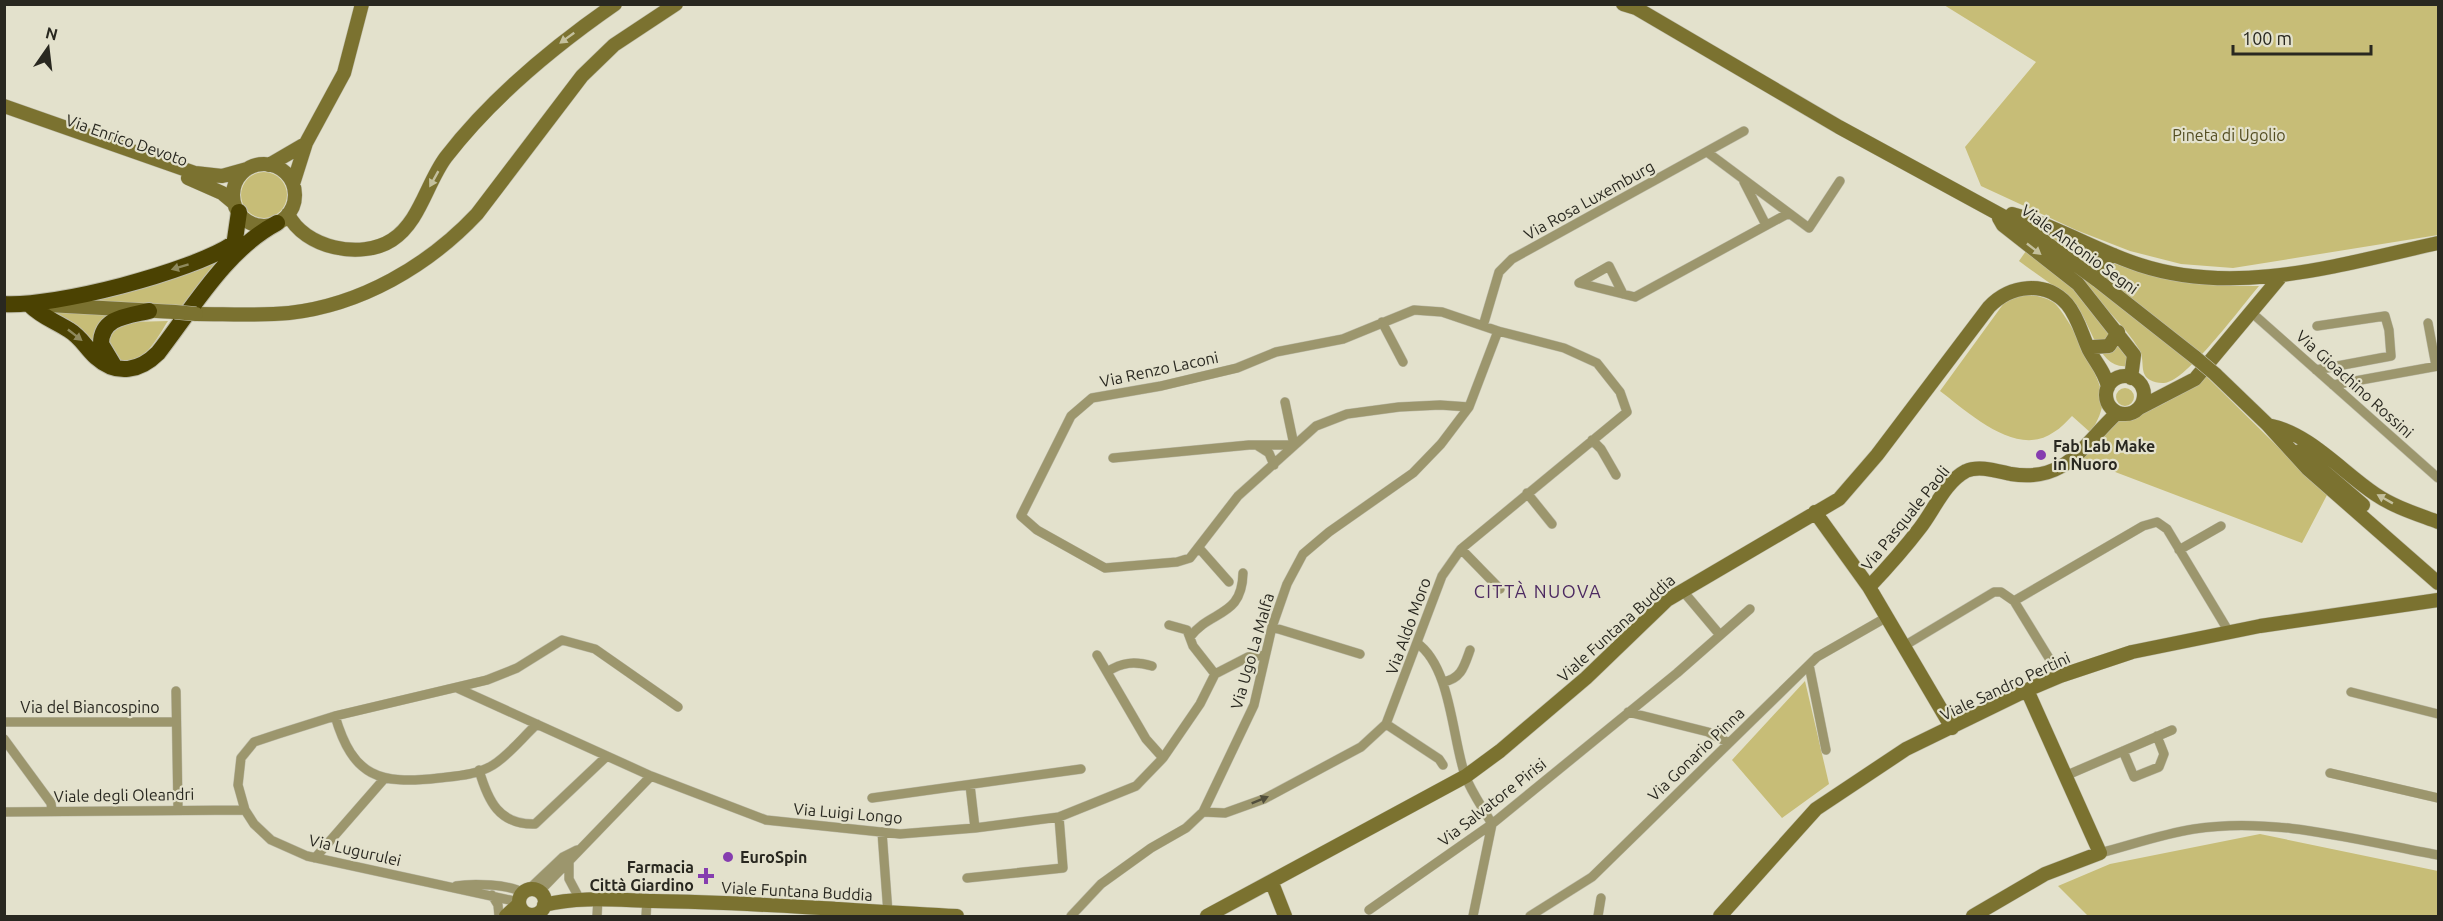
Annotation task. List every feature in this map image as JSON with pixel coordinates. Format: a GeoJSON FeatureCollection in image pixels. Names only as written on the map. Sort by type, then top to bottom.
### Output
{"type":"FeatureCollection","features":[{"type":"Feature","properties":{"kind":"highway"},"geometry":{"type":"LineString","coordinates":[[30,305],[44,318],[69,330],[83,341],[97,358],[118,369],[133,370],[146,366],[158,354],[233,250],[237,235],[237,208]]}},
{"type":"Feature","properties":{"kind":"highway"},"geometry":{"type":"LineString","coordinates":[[4,304],[30,305],[133,281],[233,250],[283,218]]}},
{"type":"Feature","properties":{"kind":"highway"},"geometry":{"type":"LineString","coordinates":[[118,369],[104,351],[103,332],[109,322],[149,311]]}},
{"type":"Feature","properties":{"kind":"main road"},"geometry":{"type":"LineString","coordinates":[[306,143],[269,165],[247,169],[234,187],[237,208],[252,223],[269,225],[283,218],[295,199],[293,184],[306,143],[344,73],[362,4]]}},
{"type":"Feature","properties":{"kind":"main road"},"geometry":{"type":"LineString","coordinates":[[283,218],[302,234],[334,247],[373,247],[391,241],[405,229],[445,158],[492,106],[561,42],[615,4]]}},
{"type":"Feature","properties":{"kind":"main road"},"geometry":{"type":"LineString","coordinates":[[30,305],[196,314],[270,315],[309,310],[361,294],[422,262],[459,233],[477,214],[582,76],[614,45],[676,4]]}},
{"type":"Feature","properties":{"kind":"main road","name":"Viale Antonio Segni"},"geometry":{"type":"LineString","coordinates":[[1623,4],[1636,8],[1839,127],[2030,231],[2097,280],[2215,374],[2272,429],[2308,469],[2433,570],[2439,583]]}},
{"type":"Feature","properties":{"kind":"main road","name":"Via Enrico Devoto"},"geometry":{"type":"LineString","coordinates":[[4,106],[208,176],[222,176],[247,169]]}},
{"type":"Feature","properties":{"kind":"main road","name":"Via Enrico Devoto"},"geometry":{"type":"LineString","coordinates":[[4,115],[191,179],[222,193],[237,208]]}},
{"type":"Feature","properties":{"kind":"main road"},"geometry":{"type":"LineString","coordinates":[[269,165],[283,171],[293,184]]}},
{"type":"Feature","properties":{"kind":"main road"},"geometry":{"type":"LineString","coordinates":[[1993,209],[2022,216],[2141,266],[2203,278],[2238,279],[2282,275],[2439,243]]}},
{"type":"Feature","properties":{"kind":"main road"},"geometry":{"type":"LineString","coordinates":[[1993,209],[2003,225],[2078,284],[2118,332],[2136,359],[2131,379],[2144,399],[2139,408]]}},
{"type":"Feature","properties":{"kind":"main road"},"geometry":{"type":"LineString","coordinates":[[2097,280],[2100,263],[2114,255]]}},
{"type":"Feature","properties":{"kind":"main road"},"geometry":{"type":"LineString","coordinates":[[2131,379],[2108,387],[2108,402],[2114,410],[2124,414],[2195,379],[2282,275]]}},
{"type":"Feature","properties":{"kind":"main road","name":"Viale Funtana Buddia"},"geometry":{"type":"LineString","coordinates":[[1207,916],[1466,776],[1500,751],[1586,678],[1667,600],[1839,499],[1856,481],[1997,298],[2021,288],[2037,287],[2066,303],[2093,346],[2131,379],[2165,395]]}},
{"type":"Feature","properties":{"kind":"main road","name":"Viale Funtana Buddia"},"geometry":{"type":"LineString","coordinates":[[2079,325],[2089,349],[2106,376],[2108,387]]}},
{"type":"Feature","properties":{"kind":"main road"},"geometry":{"type":"LineString","coordinates":[[2093,346],[2109,346],[2118,332]]}},
{"type":"Feature","properties":{"kind":"main road","name":"Via Pasquale Paoli"},"geometry":{"type":"LineString","coordinates":[[2095,435],[2108,402]]}},
{"type":"Feature","properties":{"kind":"main road","name":"Via Pasquale Paoli"},"geometry":{"type":"LineString","coordinates":[[1869,587],[1888,568],[1959,476],[1969,470],[1981,468],[2017,475],[2055,470],[2076,457],[2116,414],[2124,414]]}},
{"type":"Feature","properties":{"kind":"main road"},"geometry":{"type":"LineString","coordinates":[[2272,429],[2283,428],[2308,442],[2378,496],[2439,522]]}},
{"type":"Feature","properties":{"kind":"main road"},"geometry":{"type":"LineString","coordinates":[[1815,512],[1869,587],[1952,728]]}},
{"type":"Feature","properties":{"kind":"main road","name":"Viale Sandro Pertini"},"geometry":{"type":"LineString","coordinates":[[1720,916],[1815,809],[1906,749],[2027,690],[2060,676],[2132,652],[2229,632],[2439,600]]}},
{"type":"Feature","properties":{"kind":"main road"},"geometry":{"type":"LineString","coordinates":[[1973,916],[2045,874],[2100,853],[2027,690]]}},
{"type":"Feature","properties":{"kind":"main road"},"geometry":{"type":"LineString","coordinates":[[1272,882],[1285,916]]}},
{"type":"Feature","properties":{"kind":"main road","name":"Viale Funtana Buddia"},"geometry":{"type":"LineString","coordinates":[[529,901],[577,894],[598,898]]}},
{"type":"Feature","properties":{"kind":"main road","name":"Viale Funtana Buddia"},"geometry":{"type":"LineString","coordinates":[[529,901],[598,898],[957,916]]}},
{"type":"Feature","properties":{"kind":"main road"},"geometry":{"type":"LineString","coordinates":[[506,916],[529,901]]}},
{"type":"Feature","properties":{"kind":"street","name":"Via Rosa Luxemburg"},"geometry":{"type":"LineString","coordinates":[[1483,326],[1499,272],[1512,259],[1744,130]]}},
{"type":"Feature","properties":{"kind":"street"},"geometry":{"type":"LineString","coordinates":[[1707,152],[1809,228],[1840,181]]}},
{"type":"Feature","properties":{"kind":"street"},"geometry":{"type":"LineString","coordinates":[[1743,178],[1766,225]]}},
{"type":"Feature","properties":{"kind":"street"},"geometry":{"type":"LineString","coordinates":[[1623,294],[1610,266],[1579,284],[1635,297],[1789,213]]}},
{"type":"Feature","properties":{"kind":"street"},"geometry":{"type":"LineString","coordinates":[[1403,362],[1382,322],[1414,310],[1442,312],[1498,331]]}},
{"type":"Feature","properties":{"kind":"street","name":"Via Gioachino Rossini"},"geometry":{"type":"LineString","coordinates":[[2251,312],[2439,478]]}},
{"type":"Feature","properties":{"kind":"street"},"geometry":{"type":"LineString","coordinates":[[2316,370],[2391,356],[2385,316],[2317,326]]}},
{"type":"Feature","properties":{"kind":"street","name":"Via Renzo Laconi"},"geometry":{"type":"LineString","coordinates":[[1382,322],[1343,339],[1276,352],[1237,368],[1161,386],[1092,398],[1071,416],[1021,516],[1037,530],[1105,568],[1178,562],[1190,558],[1238,496],[1316,426],[1347,414],[1399,407],[1440,405],[1469,407]]}},
{"type":"Feature","properties":{"kind":"street"},"geometry":{"type":"LineString","coordinates":[[2333,385],[2437,366],[2428,323]]}},
{"type":"Feature","properties":{"kind":"street","name":"Via Ugo La Malfa"},"geometry":{"type":"LineString","coordinates":[[1071,916],[1101,884],[1151,848],[1186,828],[1203,812],[1254,705],[1272,627],[1287,584],[1303,554],[1329,531],[1413,473],[1441,444],[1469,407],[1498,331]]}},
{"type":"Feature","properties":{"kind":"street","name":"Via Aldo Moro"},"geometry":{"type":"LineString","coordinates":[[1203,812],[1225,813],[1264,799],[1361,747],[1386,724],[1442,576],[1461,549],[1627,412],[1620,392],[1597,363],[1564,348],[1498,331]]}},
{"type":"Feature","properties":{"kind":"street"},"geometry":{"type":"LineString","coordinates":[[1113,458],[1294,445],[1285,402]]}},
{"type":"Feature","properties":{"kind":"street"},"geometry":{"type":"LineString","coordinates":[[1592,440],[1601,449],[1617,475]]}},
{"type":"Feature","properties":{"kind":"street"},"geometry":{"type":"LineString","coordinates":[[1258,446],[1269,453],[1275,465]]}},
{"type":"Feature","properties":{"kind":"street"},"geometry":{"type":"LineString","coordinates":[[1527,493],[1552,524]]}},
{"type":"Feature","properties":{"kind":"street"},"geometry":{"type":"LineString","coordinates":[[2014,601],[2143,526],[2157,522],[2167,529],[2229,632]]}},
{"type":"Feature","properties":{"kind":"street"},"geometry":{"type":"LineString","coordinates":[[2179,550],[2221,526]]}},
{"type":"Feature","properties":{"kind":"street"},"geometry":{"type":"LineString","coordinates":[[1199,549],[1229,582]]}},
{"type":"Feature","properties":{"kind":"street"},"geometry":{"type":"LineString","coordinates":[[1461,549],[1500,589]]}},
{"type":"Feature","properties":{"kind":"street"},"geometry":{"type":"LineString","coordinates":[[1190,637],[1197,628],[1220,616],[1236,601],[1243,591],[1243,573]]}},
{"type":"Feature","properties":{"kind":"street"},"geometry":{"type":"LineString","coordinates":[[1682,590],[1720,635]]}},
{"type":"Feature","properties":{"kind":"street"},"geometry":{"type":"LineString","coordinates":[[1904,646],[1994,592],[2006,593],[2014,601],[2060,676]]}},
{"type":"Feature","properties":{"kind":"street","name":"Via Salvatore Pirisi"},"geometry":{"type":"LineString","coordinates":[[1370,910],[1492,824],[1750,609]]}},
{"type":"Feature","properties":{"kind":"street","name":"Via Gonario Pinna"},"geometry":{"type":"LineString","coordinates":[[1530,916],[1592,877],[1817,657],[1887,617]]}},
{"type":"Feature","properties":{"kind":"street"},"geometry":{"type":"LineString","coordinates":[[1169,625],[1187,630],[1193,646],[1215,674],[1248,657],[1265,655]]}},
{"type":"Feature","properties":{"kind":"street"},"geometry":{"type":"LineString","coordinates":[[1272,627],[1360,654]]}},
{"type":"Feature","properties":{"kind":"street"},"geometry":{"type":"LineString","coordinates":[[244,810],[238,785],[241,758],[254,742],[335,716],[457,688],[517,668],[562,640],[596,649],[678,707]]}},
{"type":"Feature","properties":{"kind":"street"},"geometry":{"type":"LineString","coordinates":[[1417,643],[1426,649],[1443,682],[1466,776],[1492,824],[1473,916]]}},
{"type":"Feature","properties":{"kind":"street"},"geometry":{"type":"LineString","coordinates":[[1443,682],[1452,680],[1460,674],[1470,650]]}},
{"type":"Feature","properties":{"kind":"street"},"geometry":{"type":"LineString","coordinates":[[1097,655],[1146,739],[1162,758]]}},
{"type":"Feature","properties":{"kind":"street"},"geometry":{"type":"LineString","coordinates":[[1107,672],[1119,665],[1130,663],[1152,666]]}},
{"type":"Feature","properties":{"kind":"street"},"geometry":{"type":"LineString","coordinates":[[1809,664],[1826,750]]}},
{"type":"Feature","properties":{"kind":"street","name":"Via Luigi Longo"},"geometry":{"type":"LineString","coordinates":[[457,688],[651,776],[766,820],[900,834],[975,828],[1059,817],[1136,786],[1162,758],[1200,704],[1215,674]]}},
{"type":"Feature","properties":{"kind":"street"},"geometry":{"type":"LineString","coordinates":[[176,691],[178,809]]}},
{"type":"Feature","properties":{"kind":"street"},"geometry":{"type":"LineString","coordinates":[[2351,692],[2439,714]]}},
{"type":"Feature","properties":{"kind":"street"},"geometry":{"type":"LineString","coordinates":[[1628,712],[1707,732],[1729,743]]}},
{"type":"Feature","properties":{"kind":"street"},"geometry":{"type":"LineString","coordinates":[[335,716],[343,742],[355,761],[384,779],[413,781],[465,775],[492,766],[537,724]]}},
{"type":"Feature","properties":{"kind":"street","name":"Via del Biancospino"},"geometry":{"type":"LineString","coordinates":[[4,722],[176,722]]}},
{"type":"Feature","properties":{"kind":"street"},"geometry":{"type":"LineString","coordinates":[[1386,724],[1439,759],[1443,765]]}},
{"type":"Feature","properties":{"kind":"street"},"geometry":{"type":"LineString","coordinates":[[2065,776],[2172,730]]}},
{"type":"Feature","properties":{"kind":"street"},"geometry":{"type":"LineString","coordinates":[[2123,751],[2134,777],[2159,767],[2164,754],[2157,736]]}},
{"type":"Feature","properties":{"kind":"street"},"geometry":{"type":"LineString","coordinates":[[4,739],[51,803],[52,811]]}},
{"type":"Feature","properties":{"kind":"street"},"geometry":{"type":"LineString","coordinates":[[479,770],[486,794],[500,813],[519,824],[535,824],[607,756]]}},
{"type":"Feature","properties":{"kind":"street"},"geometry":{"type":"LineString","coordinates":[[872,798],[1082,769]]}},
{"type":"Feature","properties":{"kind":"street"},"geometry":{"type":"LineString","coordinates":[[2330,773],[2439,798]]}},
{"type":"Feature","properties":{"kind":"street"},"geometry":{"type":"LineString","coordinates":[[529,901],[570,862],[577,850],[651,776]]}},
{"type":"Feature","properties":{"kind":"street"},"geometry":{"type":"LineString","coordinates":[[315,858],[384,779]]}},
{"type":"Feature","properties":{"kind":"street"},"geometry":{"type":"LineString","coordinates":[[970,784],[975,828]]}},
{"type":"Feature","properties":{"kind":"street","name":"Viale degli Oleandri"},"geometry":{"type":"LineString","coordinates":[[4,812],[244,810]]}},
{"type":"Feature","properties":{"kind":"street","name":"Via Lugurulei"},"geometry":{"type":"LineString","coordinates":[[244,810],[271,840],[315,858],[454,886],[471,892],[529,901]]}},
{"type":"Feature","properties":{"kind":"street"},"geometry":{"type":"LineString","coordinates":[[968,878],[1063,868],[1059,817]]}},
{"type":"Feature","properties":{"kind":"street"},"geometry":{"type":"LineString","coordinates":[[2100,853],[2194,829],[2250,826],[2303,831],[2439,855]]}},
{"type":"Feature","properties":{"kind":"street"},"geometry":{"type":"LineString","coordinates":[[882,832],[888,913]]}},
{"type":"Feature","properties":{"kind":"street"},"geometry":{"type":"LineString","coordinates":[[529,901],[563,857],[577,850]]}},
{"type":"Feature","properties":{"kind":"street"},"geometry":{"type":"LineString","coordinates":[[570,862],[569,879],[577,894]]}},
{"type":"Feature","properties":{"kind":"street","name":"Via Lugurulei"},"geometry":{"type":"LineString","coordinates":[[454,886],[470,884],[518,888],[529,901]]}},
{"type":"Feature","properties":{"kind":"street"},"geometry":{"type":"LineString","coordinates":[[492,895],[498,905],[499,916]]}},
{"type":"Feature","properties":{"kind":"street"},"geometry":{"type":"LineString","coordinates":[[597,916],[598,898]]}},
{"type":"Feature","properties":{"kind":"street"},"geometry":{"type":"LineString","coordinates":[[1598,916],[1601,898]]}},
{"type":"Feature","properties":{"kind":"street"},"geometry":{"type":"LineString","coordinates":[[646,916],[647,900]]}},
{"type":"Feature","properties":{"kind":"green space","name":"Pineta di Ugolio"},"geometry":{"type":"Polygon","coordinates":[[[1944,5],[2438,5],[2438,235],[2233,268],[2181,264],[2130,251],[2076,230],[1981,186],[1965,147],[2036,62],[1944,5]]]}},
{"type":"Feature","properties":{"kind":"green space"},"geometry":{"type":"Polygon","coordinates":[[[264,172],[280,179],[287,195],[280,211],[264,218],[248,211],[241,195],[248,179],[264,172]]]}},
{"type":"Feature","properties":{"kind":"green space"},"geometry":{"type":"Polygon","coordinates":[[[2043,232],[2096,251],[2090,265],[2043,232]]]}},
{"type":"Feature","properties":{"kind":"green space"},"geometry":{"type":"Polygon","coordinates":[[[2026,251],[2069,283],[2130,358],[2128,366],[2109,361],[2102,353],[2075,305],[2019,261],[2026,251]]]}},
{"type":"Feature","properties":{"kind":"green space"},"geometry":{"type":"Polygon","coordinates":[[[217,260],[183,306],[80,302],[217,260]]]}},
{"type":"Feature","properties":{"kind":"green space"},"geometry":{"type":"Polygon","coordinates":[[[2110,262],[2183,281],[2259,286],[2189,367],[2168,382],[2157,382],[2150,380],[2144,374],[2140,351],[2134,341],[2105,307],[2064,266],[2065,263],[2103,271],[2110,262]]]}},
{"type":"Feature","properties":{"kind":"green space"},"geometry":{"type":"Polygon","coordinates":[[[2026,295],[2046,299],[2059,308],[2097,377],[2103,403],[2091,433],[2072,416],[2057,430],[2040,439],[2025,440],[2009,436],[1994,430],[1940,391],[2004,303],[2012,297],[2026,295]]]}},
{"type":"Feature","properties":{"kind":"green space"},"geometry":{"type":"Polygon","coordinates":[[[51,312],[109,314],[99,350],[51,312]]]}},
{"type":"Feature","properties":{"kind":"green space"},"geometry":{"type":"Polygon","coordinates":[[[168,321],[154,343],[135,360],[128,362],[120,360],[111,352],[110,331],[130,322],[168,321]]]}},
{"type":"Feature","properties":{"kind":"green space"},"geometry":{"type":"Polygon","coordinates":[[[2204,374],[2327,495],[2302,543],[2081,459],[2115,421],[2132,412],[2161,405],[2177,396],[2204,374]]]}},
{"type":"Feature","properties":{"kind":"green space"},"geometry":{"type":"Polygon","coordinates":[[[2121,388],[2129,388],[2134,393],[2132,404],[2121,406],[2116,401],[2116,393],[2121,388]]]}},
{"type":"Feature","properties":{"kind":"green space"},"geometry":{"type":"Polygon","coordinates":[[[1805,681],[1829,784],[1782,818],[1732,760],[1805,681]]]}},
{"type":"Feature","properties":{"kind":"green space"},"geometry":{"type":"Polygon","coordinates":[[[2260,834],[2438,871],[2438,916],[2088,916],[2058,886],[2110,864],[2260,834]]]}},
{"type":"Feature","properties":{"kind":"place","name":"Fab Lab Make in Nuoro"},"geometry":{"type":"Point","coordinates":[2041,455]}},
{"type":"Feature","properties":{"kind":"place","name":"EuroSpin"},"geometry":{"type":"Point","coordinates":[728,857]}},
{"type":"Feature","properties":{"kind":"place","name":"Farmacia Città Giardino"},"geometry":{"type":"Point","coordinates":[706,876]}},
{"type":"Feature","properties":{"kind":"district","name":"CITTÀ NUOVA"},"geometry":{"type":"Point","coordinates":[1538,591]}}]}
